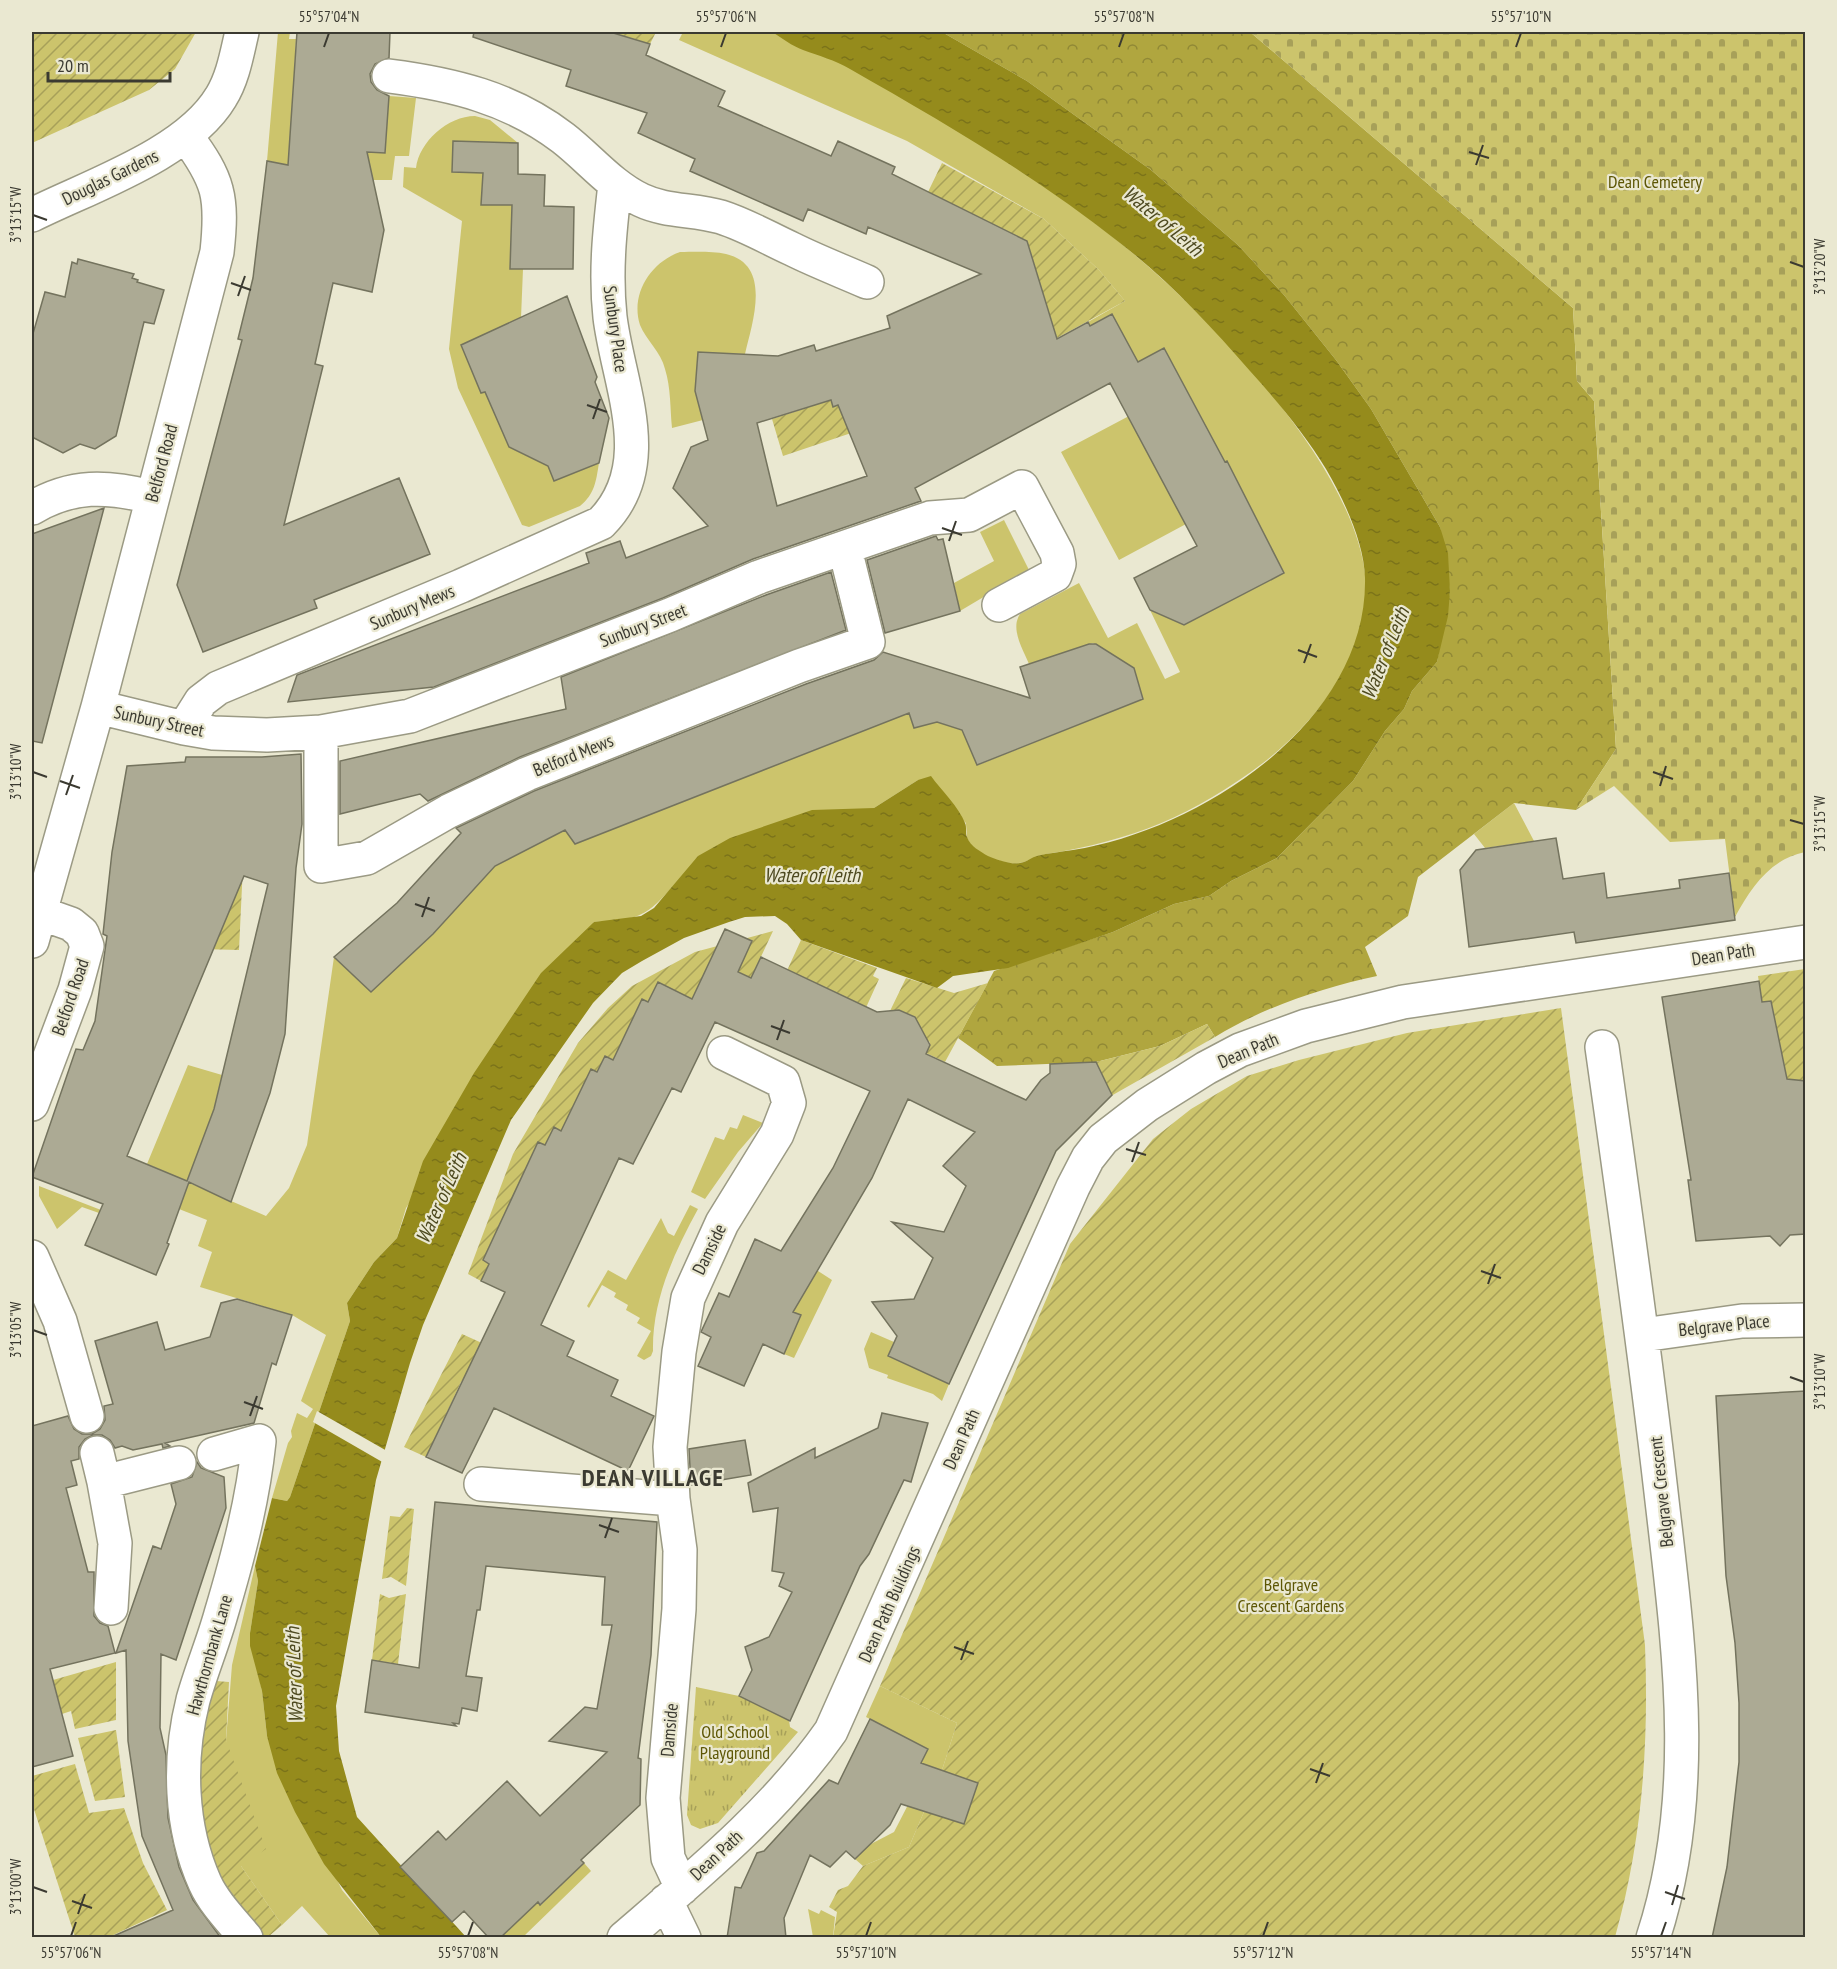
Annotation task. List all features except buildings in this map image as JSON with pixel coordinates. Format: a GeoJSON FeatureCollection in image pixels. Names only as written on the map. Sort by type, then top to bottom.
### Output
{"type":"FeatureCollection","features":[{"type":"Feature","properties":{"kind":"street"},"geometry":{"type":"LineString","coordinates":[[186,136],[206,119],[222,97],[241,34]]}},
{"type":"Feature","properties":{"kind":"street"},"geometry":{"type":"LineString","coordinates":[[389,76],[468,90],[521,111],[562,137],[630,195],[658,207],[705,213],[736,222],[867,282]]}},
{"type":"Feature","properties":{"kind":"street","name":"Douglas Gardens"},"geometry":{"type":"LineString","coordinates":[[32,215],[165,151],[186,136]]}},
{"type":"Feature","properties":{"kind":"street","name":"Belford Road"},"geometry":{"type":"LineString","coordinates":[[32,1104],[75,990],[87,946],[82,933],[71,924],[36,927],[98,707],[199,323],[219,230],[219,202],[214,177],[186,136]]}},
{"type":"Feature","properties":{"kind":"street","name":"Sunbury Place"},"geometry":{"type":"LineString","coordinates":[[615,184],[608,241],[608,294],[615,345],[631,414],[632,447],[627,474]]}},
{"type":"Feature","properties":{"kind":"street","name":"Sunbury Mews"},"geometry":{"type":"LineString","coordinates":[[184,728],[201,701],[218,688],[461,586],[602,523],[619,500],[627,474]]}},
{"type":"Feature","properties":{"kind":"street","name":"Sunbury Street"},"geometry":{"type":"LineString","coordinates":[[98,707],[213,733],[267,735],[321,732],[411,716],[759,578],[930,518],[969,515],[1022,487],[1057,553],[1059,564],[1055,575],[999,605]]}},
{"type":"Feature","properties":{"kind":"street"},"geometry":{"type":"LineString","coordinates":[[32,508],[56,496],[82,488],[118,489],[152,497]]}},
{"type":"Feature","properties":{"kind":"street","name":"Belford Mews"},"geometry":{"type":"LineString","coordinates":[[321,732],[321,867],[367,858],[449,811],[527,774],[799,666],[868,642],[845,549]]}},
{"type":"Feature","properties":{"kind":"street","name":"Dean Path"},"geometry":{"type":"LineString","coordinates":[[935,1499],[1088,1158],[1103,1139],[1147,1105],[1240,1050],[1341,1016],[1403,1002],[1806,942]]}},
{"type":"Feature","properties":{"kind":"street","name":"Belgrave Crescent"},"geometry":{"type":"LineString","coordinates":[[1602,1047],[1643,1335],[1683,1715],[1683,1768],[1677,1824],[1653,1938]]}},
{"type":"Feature","properties":{"kind":"street","name":"Damside"},"geometry":{"type":"LineString","coordinates":[[684,1938],[668,1858],[663,1807],[679,1609],[680,1550],[673,1498],[670,1447],[679,1352],[688,1298],[695,1277],[722,1223],[777,1134],[789,1103],[783,1082],[724,1053]]}},
{"type":"Feature","properties":{"kind":"street"},"geometry":{"type":"LineString","coordinates":[[32,1257],[60,1321],[87,1416]]}},
{"type":"Feature","properties":{"kind":"street","name":"Belgrave Place"},"geometry":{"type":"LineString","coordinates":[[1643,1335],[1742,1321],[1806,1320]]}},
{"type":"Feature","properties":{"kind":"street","name":"Hawthornbank Lane"},"geometry":{"type":"LineString","coordinates":[[214,1454],[259,1441],[249,1505],[231,1579],[190,1716],[184,1770],[186,1815],[192,1846],[206,1885],[246,1938]]}},
{"type":"Feature","properties":{"kind":"street"},"geometry":{"type":"LineString","coordinates":[[111,1608],[115,1543],[100,1468],[179,1463]]}},
{"type":"Feature","properties":{"kind":"street"},"geometry":{"type":"LineString","coordinates":[[481,1484],[673,1498]]}},
{"type":"Feature","properties":{"kind":"street","name":"Dean Path Buildings"},"geometry":{"type":"LineString","coordinates":[[842,1708],[935,1499]]}},
{"type":"Feature","properties":{"kind":"street","name":"Dean Path"},"geometry":{"type":"LineString","coordinates":[[624,1938],[753,1821],[811,1760],[842,1708]]}},
{"type":"Feature","properties":{"kind":"green space"},"geometry":{"type":"Polygon","coordinates":[[[742,30],[772,32],[810,52],[848,65],[1009,163],[1081,213],[1141,260],[1223,339],[1263,384],[1300,432],[1331,481],[1354,529],[1365,574],[1365,602],[1360,629],[1351,655],[1338,680],[1304,726],[1284,746],[1212,797],[1161,823],[1106,842],[1046,854],[1022,862],[1005,862],[976,849],[967,838],[966,823],[918,780],[874,808],[676,883],[649,910],[632,918],[594,922],[406,1208],[397,1238],[374,1262],[347,1303],[350,1321],[290,1497],[287,1501],[272,1498],[288,1443],[292,1437],[291,1431],[297,1413],[307,1418],[313,1409],[301,1401],[326,1335],[292,1315],[200,1287],[212,1252],[198,1246],[207,1220],[179,1209],[159,1169],[147,1164],[188,1065],[222,1075],[214,1109],[187,1182],[266,1216],[289,1188],[307,1145],[334,957],[371,992],[433,934],[495,866],[565,830],[575,844],[901,716],[890,660],[914,728],[937,722],[968,731],[978,765],[1143,699],[1133,670],[1093,643],[1029,664],[1017,632],[1017,620],[1020,614],[1079,583],[1108,638],[1137,623],[1165,679],[1180,672],[1150,610],[1184,625],[1284,573],[1227,461],[1169,491],[1186,524],[1119,560],[1061,452],[1129,416],[1202,419],[1164,348],[1138,362],[1090,326],[1088,322],[1125,301],[1099,270],[1044,219],[907,141],[679,40],[683,32],[742,30]]]}},
{"type":"Feature","properties":{"kind":"green space"},"geometry":{"type":"Polygon","coordinates":[[[32,32],[196,32],[175,69],[149,90],[32,143],[32,32]]]}},
{"type":"Feature","properties":{"kind":"green space"},"geometry":{"type":"Polygon","coordinates":[[[278,32],[290,32],[289,39],[296,39],[291,131],[360,152],[385,153],[389,96],[416,98],[409,156],[395,156],[392,180],[373,180],[267,161],[278,32]]]}},
{"type":"Feature","properties":{"kind":"green space"},"geometry":{"type":"Polygon","coordinates":[[[610,32],[656,32],[650,44],[610,32]]]}},
{"type":"Feature","properties":{"kind":"green space"},"geometry":{"type":"Polygon","coordinates":[[[942,32],[1250,32],[1573,308],[1577,381],[1594,401],[1616,749],[1576,810],[1514,803],[1418,877],[1408,916],[1365,947],[1377,976],[1335,986],[1293,1000],[1215,1037],[1207,1024],[1160,1046],[1096,1062],[997,1066],[958,1038],[994,971],[1113,932],[1174,904],[1209,896],[1231,881],[1277,858],[1353,781],[1385,731],[1404,709],[1412,691],[1437,662],[1450,591],[1440,527],[1371,409],[1336,360],[1284,295],[1238,245],[1151,170],[1027,81],[942,32]]]}},
{"type":"Feature","properties":{"kind":"green space","name":"Dean Cemetery"},"geometry":{"type":"Polygon","coordinates":[[[1250,32],[1805,32],[1805,852],[1782,861],[1763,876],[1735,917],[1725,839],[1670,842],[1614,786],[1576,810],[1616,749],[1594,401],[1577,381],[1573,308],[1250,32]]]}},
{"type":"Feature","properties":{"kind":"green space"},"geometry":{"type":"Polygon","coordinates":[[[475,116],[490,120],[518,143],[454,141],[452,172],[483,173],[481,204],[512,205],[510,269],[523,269],[521,318],[462,346],[481,393],[489,393],[509,447],[531,458],[543,453],[554,481],[599,463],[594,487],[589,497],[580,506],[529,527],[522,525],[458,388],[449,349],[462,221],[403,187],[404,167],[416,168],[423,149],[436,132],[455,120],[475,116]]]}},
{"type":"Feature","properties":{"kind":"green space"},"geometry":{"type":"Polygon","coordinates":[[[942,163],[1044,219],[1099,270],[1125,301],[923,411],[1042,292],[1027,241],[928,192],[942,163]]]}},
{"type":"Feature","properties":{"kind":"green space"},"geometry":{"type":"Polygon","coordinates":[[[680,252],[721,253],[741,260],[750,270],[755,282],[756,296],[752,327],[745,354],[698,353],[695,391],[703,420],[672,428],[667,376],[660,357],[640,325],[638,302],[645,281],[652,271],[660,263],[680,252]]]}},
{"type":"Feature","properties":{"kind":"green space"},"geometry":{"type":"Polygon","coordinates":[[[863,398],[872,426],[783,456],[772,419],[831,400],[833,407],[863,398]]]}},
{"type":"Feature","properties":{"kind":"green space"},"geometry":{"type":"Polygon","coordinates":[[[1004,520],[1029,570],[960,611],[954,583],[994,561],[980,532],[1004,520]]]}},
{"type":"Feature","properties":{"kind":"green space"},"geometry":{"type":"Polygon","coordinates":[[[1514,803],[1534,841],[1485,848],[1474,834],[1514,803]]]}},
{"type":"Feature","properties":{"kind":"green space"},"geometry":{"type":"Polygon","coordinates":[[[243,865],[239,950],[199,949],[243,865]]]}},
{"type":"Feature","properties":{"kind":"green space"},"geometry":{"type":"Polygon","coordinates":[[[773,931],[751,978],[692,999],[658,983],[648,1002],[642,999],[622,1041],[619,1062],[605,1056],[597,1072],[591,1070],[570,1112],[568,1134],[554,1127],[545,1145],[538,1142],[483,1260],[489,1264],[481,1281],[468,1274],[513,1154],[578,1043],[608,1008],[632,986],[695,952],[773,931]]]}},
{"type":"Feature","properties":{"kind":"green space"},"geometry":{"type":"Polygon","coordinates":[[[801,940],[877,968],[873,976],[879,979],[864,1012],[827,988],[785,975],[801,940]]]}},
{"type":"Feature","properties":{"kind":"green space"},"geometry":{"type":"Polygon","coordinates":[[[1805,969],[1805,1170],[1784,1063],[1773,1064],[1775,1019],[1771,1001],[1762,1002],[1758,976],[1805,969]]]}},
{"type":"Feature","properties":{"kind":"green space"},"geometry":{"type":"Polygon","coordinates":[[[906,978],[954,993],[988,983],[945,1062],[926,1053],[930,1042],[914,1035],[915,1017],[899,1010],[890,1011],[906,978]]]}},
{"type":"Feature","properties":{"kind":"green space","name":"Belgrave Crescent Gardens"},"geometry":{"type":"Polygon","coordinates":[[[1561,1008],[1645,1645],[1646,1719],[1642,1793],[1632,1865],[1615,1937],[833,1938],[837,1912],[829,1907],[838,1890],[848,1886],[863,1866],[909,1847],[943,1767],[957,1723],[880,1686],[1070,1244],[1153,1139],[1191,1109],[1247,1076],[1299,1060],[1407,1033],[1561,1008]]]}},
{"type":"Feature","properties":{"kind":"green space"},"geometry":{"type":"Polygon","coordinates":[[[1207,1024],[1215,1037],[1111,1096],[1097,1080],[1102,1075],[1096,1062],[1160,1046],[1207,1024]]]}},
{"type":"Feature","properties":{"kind":"green space"},"geometry":{"type":"Polygon","coordinates":[[[743,1115],[763,1123],[738,1152],[705,1199],[691,1192],[715,1137],[724,1140],[730,1127],[737,1129],[743,1115]]]}},
{"type":"Feature","properties":{"kind":"green space"},"geometry":{"type":"Polygon","coordinates":[[[39,1186],[101,1210],[99,1213],[82,1207],[57,1229],[39,1196],[39,1186]]]}},
{"type":"Feature","properties":{"kind":"green space"},"geometry":{"type":"Polygon","coordinates":[[[690,1205],[698,1209],[666,1277],[656,1313],[653,1351],[651,1356],[644,1360],[637,1356],[651,1331],[637,1323],[640,1318],[626,1310],[628,1305],[614,1297],[616,1293],[602,1285],[589,1308],[587,1306],[608,1270],[626,1280],[661,1218],[668,1233],[674,1236],[690,1205]]]}},
{"type":"Feature","properties":{"kind":"green space"},"geometry":{"type":"Polygon","coordinates":[[[801,1260],[832,1280],[794,1358],[784,1354],[780,1306],[801,1260]]]}},
{"type":"Feature","properties":{"kind":"green space"},"geometry":{"type":"Polygon","coordinates":[[[871,1332],[894,1342],[888,1356],[949,1384],[942,1401],[933,1394],[887,1378],[888,1375],[869,1368],[864,1349],[871,1332]]]}},
{"type":"Feature","properties":{"kind":"green space"},"geometry":{"type":"Polygon","coordinates":[[[462,1334],[493,1348],[461,1382],[426,1457],[404,1447],[462,1334]]]}},
{"type":"Feature","properties":{"kind":"green space"},"geometry":{"type":"Polygon","coordinates":[[[407,1508],[414,1509],[406,1586],[391,1577],[382,1579],[390,1516],[400,1517],[407,1508]]]}},
{"type":"Feature","properties":{"kind":"green space"},"geometry":{"type":"Polygon","coordinates":[[[255,1566],[258,1581],[250,1633],[262,1691],[267,1736],[342,1890],[381,1937],[330,1937],[302,1906],[282,1925],[241,1866],[226,1740],[232,1665],[255,1566]]]}},
{"type":"Feature","properties":{"kind":"green space"},"geometry":{"type":"Polygon","coordinates":[[[380,1594],[389,1598],[406,1594],[398,1664],[372,1660],[380,1594]]]}},
{"type":"Feature","properties":{"kind":"green space"},"geometry":{"type":"Polygon","coordinates":[[[116,1662],[116,1720],[75,1729],[71,1711],[62,1714],[53,1680],[116,1662]]]}},
{"type":"Feature","properties":{"kind":"green space"},"geometry":{"type":"Polygon","coordinates":[[[216,1681],[229,1682],[226,1740],[266,1849],[241,1866],[282,1925],[268,1937],[260,1937],[215,1883],[196,1776],[211,1689],[216,1681]]]}},
{"type":"Feature","properties":{"kind":"green space"},"geometry":{"type":"Polygon","coordinates":[[[880,1686],[957,1723],[943,1767],[909,1847],[863,1866],[855,1859],[869,1845],[894,1832],[910,1801],[917,1772],[928,1749],[866,1717],[880,1686]]]}},
{"type":"Feature","properties":{"kind":"green space","name":"Old School Playground"},"geometry":{"type":"Polygon","coordinates":[[[696,1687],[739,1696],[789,1720],[790,1727],[798,1732],[718,1823],[700,1829],[691,1825],[687,1815],[696,1687]]]}},
{"type":"Feature","properties":{"kind":"green space"},"geometry":{"type":"Polygon","coordinates":[[[116,1730],[125,1797],[95,1801],[78,1738],[116,1730]]]}},
{"type":"Feature","properties":{"kind":"green space"},"geometry":{"type":"Polygon","coordinates":[[[75,1764],[89,1813],[124,1808],[143,1863],[167,1910],[109,1937],[75,1937],[32,1803],[32,1776],[75,1764]]]}},
{"type":"Feature","properties":{"kind":"green space"},"geometry":{"type":"Polygon","coordinates":[[[584,1863],[591,1871],[523,1937],[502,1936],[538,1902],[541,1905],[584,1863]]]}},
{"type":"Feature","properties":{"kind":"green space"},"geometry":{"type":"Polygon","coordinates":[[[808,1909],[819,1914],[821,1910],[835,1917],[833,1937],[813,1937],[808,1909]]]}},
{"type":"Feature","properties":{"kind":"water","name":"Water of Leith"},"geometry":{"type":"Polygon","coordinates":[[[772,32],[942,32],[1027,81],[1151,170],[1238,245],[1284,295],[1336,360],[1371,409],[1440,527],[1448,553],[1450,591],[1448,616],[1437,662],[1412,691],[1404,709],[1385,731],[1353,781],[1277,858],[1231,881],[1209,896],[1174,904],[1113,932],[1008,968],[953,976],[937,988],[801,940],[787,924],[775,916],[745,917],[684,938],[642,961],[622,973],[593,1003],[511,1120],[423,1325],[376,1480],[336,1706],[339,1751],[357,1817],[466,1937],[381,1937],[324,1864],[295,1812],[277,1773],[267,1736],[262,1691],[250,1646],[258,1581],[255,1566],[272,1498],[287,1501],[290,1497],[350,1321],[347,1303],[374,1262],[397,1238],[423,1161],[474,1073],[541,973],[594,922],[641,916],[654,908],[698,856],[730,838],[812,810],[874,808],[918,780],[931,776],[962,817],[966,825],[966,835],[971,843],[988,856],[1010,863],[1020,863],[1041,855],[1122,838],[1173,819],[1222,793],[1268,760],[1307,722],[1338,678],[1359,630],[1365,578],[1364,564],[1352,522],[1333,481],[1309,443],[1280,406],[1188,304],[1120,243],[1022,172],[850,69],[799,48],[772,32]]]}},
{"type":"Feature","properties":{"kind":"pier"},"geometry":{"type":"Polygon","coordinates":[[[317,1411],[387,1451],[384,1463],[313,1422],[317,1411]]]}},
{"type":"Feature","properties":{"kind":"district","name":"DEAN VILLAGE"},"geometry":{"type":"Point","coordinates":[653,1477]}}]}
